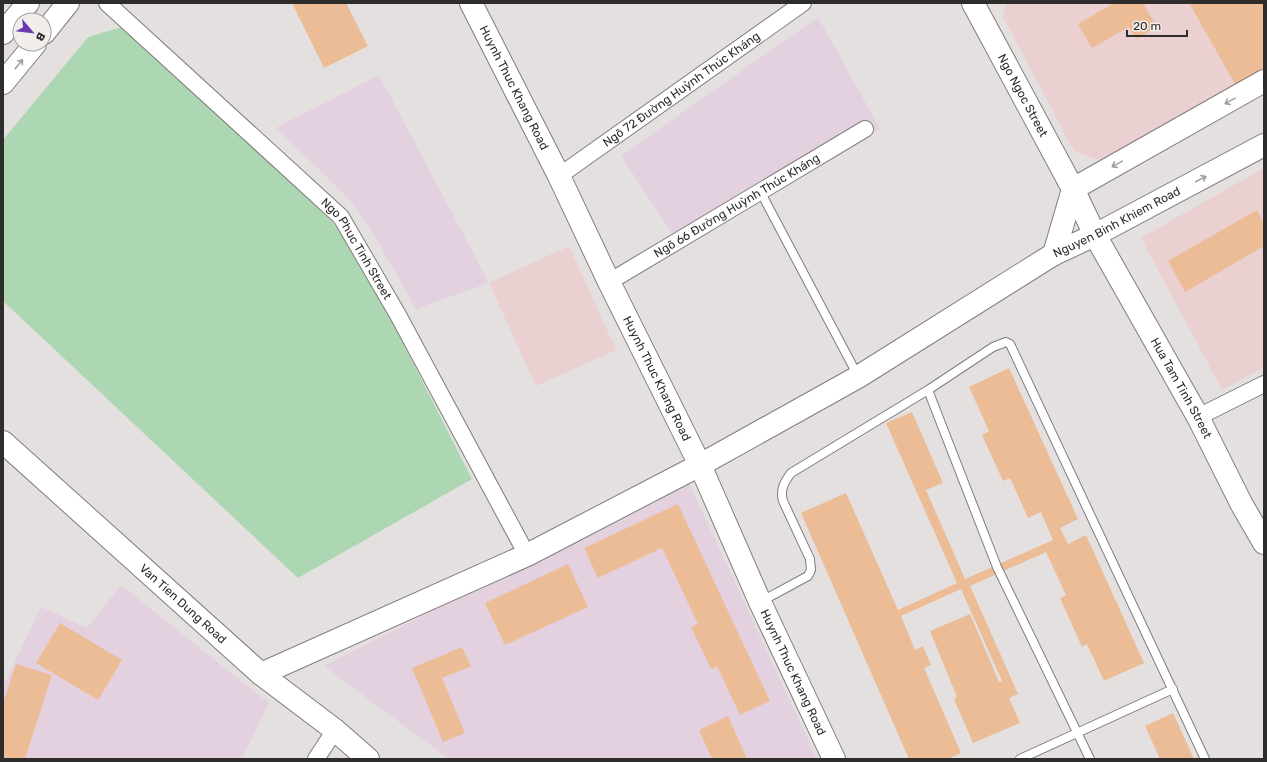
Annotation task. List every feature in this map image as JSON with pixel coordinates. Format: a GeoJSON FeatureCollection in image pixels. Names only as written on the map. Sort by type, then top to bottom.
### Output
{"type":"FeatureCollection","features":[{"type":"Feature","properties":{"kind":"main road"},"geometry":{"type":"LineString","coordinates":[[3,33],[28,3]]}},
{"type":"Feature","properties":{"kind":"main road"},"geometry":{"type":"LineString","coordinates":[[52,23],[68,3]]}},
{"type":"Feature","properties":{"kind":"main road","name":"Huynh Thuc Khang Road"},"geometry":{"type":"LineString","coordinates":[[471,3],[559,176],[609,282],[700,465],[760,602],[834,759]]}},
{"type":"Feature","properties":{"kind":"main road","name":"Ngo Ngoc Street"},"geometry":{"type":"LineString","coordinates":[[975,4],[1073,189],[1095,235]]}},
{"type":"Feature","properties":{"kind":"main road"},"geometry":{"type":"LineString","coordinates":[[3,83],[28,52]]}},
{"type":"Feature","properties":{"kind":"main road"},"geometry":{"type":"LineString","coordinates":[[1073,189],[1264,82]]}},
{"type":"Feature","properties":{"kind":"main road","name":"Nguyen Binh Khiem Road"},"geometry":{"type":"LineString","coordinates":[[1054,254],[1095,235],[1264,145]]}},
{"type":"Feature","properties":{"kind":"main road","name":"Nguyen Binh Khiem Road"},"geometry":{"type":"LineString","coordinates":[[1054,254],[1073,189]]}},
{"type":"Feature","properties":{"kind":"main road","name":"Hua Tam Tinh Street"},"geometry":{"type":"LineString","coordinates":[[1095,235],[1198,416],[1242,506],[1264,543]]}},
{"type":"Feature","properties":{"kind":"main road"},"geometry":{"type":"LineString","coordinates":[[261,674],[527,555],[700,465],[858,377],[1054,254]]}},
{"type":"Feature","properties":{"kind":"main road","name":"Van Tien Dung Road"},"geometry":{"type":"LineString","coordinates":[[3,442],[261,674],[335,730],[368,759]]}},
{"type":"Feature","properties":{"kind":"street","name":"Ngo Phuc Tinh Street"},"geometry":{"type":"LineString","coordinates":[[107,3],[341,217],[398,315],[527,555]]}},
{"type":"Feature","properties":{"kind":"street","name":"Ngõ 72 Đường Huỳnh Thúc Kháng"},"geometry":{"type":"LineString","coordinates":[[559,176],[803,3]]}},
{"type":"Feature","properties":{"kind":"street","name":"Ngõ 66 Đường Huỳnh Thúc Kháng"},"geometry":{"type":"LineString","coordinates":[[609,282],[865,129]]}},
{"type":"Feature","properties":{"kind":"street"},"geometry":{"type":"LineString","coordinates":[[1198,416],[1264,384]]}},
{"type":"Feature","properties":{"kind":"street"},"geometry":{"type":"LineString","coordinates":[[316,759],[335,730]]}},
{"type":"Feature","properties":{"kind":"lane"},"geometry":{"type":"LineString","coordinates":[[760,191],[858,377]]}},
{"type":"Feature","properties":{"kind":"lane"},"geometry":{"type":"LineString","coordinates":[[760,602],[808,576],[810,570],[810,559],[783,502],[781,494],[782,488],[791,473],[928,390],[994,347],[1006,342],[1010,344],[1205,759]]}},
{"type":"Feature","properties":{"kind":"lane"},"geometry":{"type":"LineString","coordinates":[[928,390],[996,567],[1090,759]]}},
{"type":"Feature","properties":{"kind":"lane"},"geometry":{"type":"LineString","coordinates":[[1020,759],[1172,690]]}},
{"type":"Feature","properties":{"kind":"shaded area"},"geometry":{"type":"Polygon","coordinates":[[[1006,3],[1189,3],[1235,84],[1101,161],[1074,151],[1003,17],[1006,3]]]}},
{"type":"Feature","properties":{"kind":"shaded area"},"geometry":{"type":"Polygon","coordinates":[[[818,17],[880,129],[680,245],[621,156],[818,17]]]}},
{"type":"Feature","properties":{"kind":"shaded area"},"geometry":{"type":"Polygon","coordinates":[[[379,75],[489,283],[416,309],[369,226],[346,196],[276,128],[379,75]]]}},
{"type":"Feature","properties":{"kind":"shaded area"},"geometry":{"type":"Polygon","coordinates":[[[1264,168],[1264,367],[1222,390],[1141,238],[1264,168]]]}},
{"type":"Feature","properties":{"kind":"shaded area"},"geometry":{"type":"Polygon","coordinates":[[[569,246],[616,350],[536,386],[489,283],[569,246]]]}},
{"type":"Feature","properties":{"kind":"shaded area"},"geometry":{"type":"Polygon","coordinates":[[[688,481],[817,759],[449,759],[324,666],[688,481]]]}},
{"type":"Feature","properties":{"kind":"shaded area"},"geometry":{"type":"Polygon","coordinates":[[[121,585],[269,703],[242,759],[3,759],[3,687],[41,607],[87,628],[121,585]]]}},
{"type":"Feature","properties":{"kind":"green space"},"geometry":{"type":"Polygon","coordinates":[[[122,27],[264,155],[336,226],[380,298],[472,479],[298,578],[3,301],[3,140],[88,37],[122,27]]]}},
{"type":"Feature","properties":{"kind":"building"},"geometry":{"type":"Polygon","coordinates":[[[292,3],[346,3],[368,46],[324,68],[292,3]]]}},
{"type":"Feature","properties":{"kind":"building"},"geometry":{"type":"Polygon","coordinates":[[[1114,3],[1143,3],[1157,27],[1136,39],[1129,27],[1092,48],[1078,24],[1114,3]]]}},
{"type":"Feature","properties":{"kind":"building"},"geometry":{"type":"Polygon","coordinates":[[[1189,3],[1264,3],[1264,68],[1235,84],[1189,3]]]}},
{"type":"Feature","properties":{"kind":"building"},"geometry":{"type":"Polygon","coordinates":[[[1257,210],[1264,223],[1264,246],[1185,292],[1168,261],[1257,210]]]}},
{"type":"Feature","properties":{"kind":"building"},"geometry":{"type":"Polygon","coordinates":[[[1009,368],[1078,519],[1060,528],[1068,544],[1086,535],[1144,663],[1104,681],[1087,644],[1082,647],[1060,598],[1066,595],[1046,552],[970,586],[1018,694],[1009,698],[1020,723],[973,743],[954,699],[957,697],[930,631],[970,614],[999,682],[1002,681],[961,589],[901,616],[915,650],[923,646],[931,665],[924,668],[961,753],[948,759],[909,759],[801,513],[846,493],[898,610],[957,583],[886,423],[912,412],[943,483],[926,490],[965,579],[1053,540],[1041,512],[1028,518],[1010,478],[1003,481],[982,435],[989,431],[969,387],[1009,368]]]}},
{"type":"Feature","properties":{"kind":"building"},"geometry":{"type":"Polygon","coordinates":[[[678,504],[770,701],[740,715],[717,666],[711,669],[691,627],[698,624],[662,548],[598,578],[584,548],[678,504]]]}},
{"type":"Feature","properties":{"kind":"building"},"geometry":{"type":"Polygon","coordinates":[[[568,564],[588,607],[505,645],[485,603],[568,564]]]}},
{"type":"Feature","properties":{"kind":"building"},"geometry":{"type":"Polygon","coordinates":[[[60,623],[122,660],[98,700],[36,663],[60,623]]]}},
{"type":"Feature","properties":{"kind":"building"},"geometry":{"type":"Polygon","coordinates":[[[462,647],[471,666],[442,678],[465,733],[443,742],[412,668],[462,647]]]}},
{"type":"Feature","properties":{"kind":"building"},"geometry":{"type":"Polygon","coordinates":[[[16,664],[52,675],[25,759],[3,759],[3,703],[16,664]]]}},
{"type":"Feature","properties":{"kind":"building"},"geometry":{"type":"Polygon","coordinates":[[[1173,713],[1194,759],[1160,759],[1145,726],[1173,713]]]}},
{"type":"Feature","properties":{"kind":"building"},"geometry":{"type":"Polygon","coordinates":[[[728,716],[747,759],[712,759],[699,730],[728,716]]]}}]}
